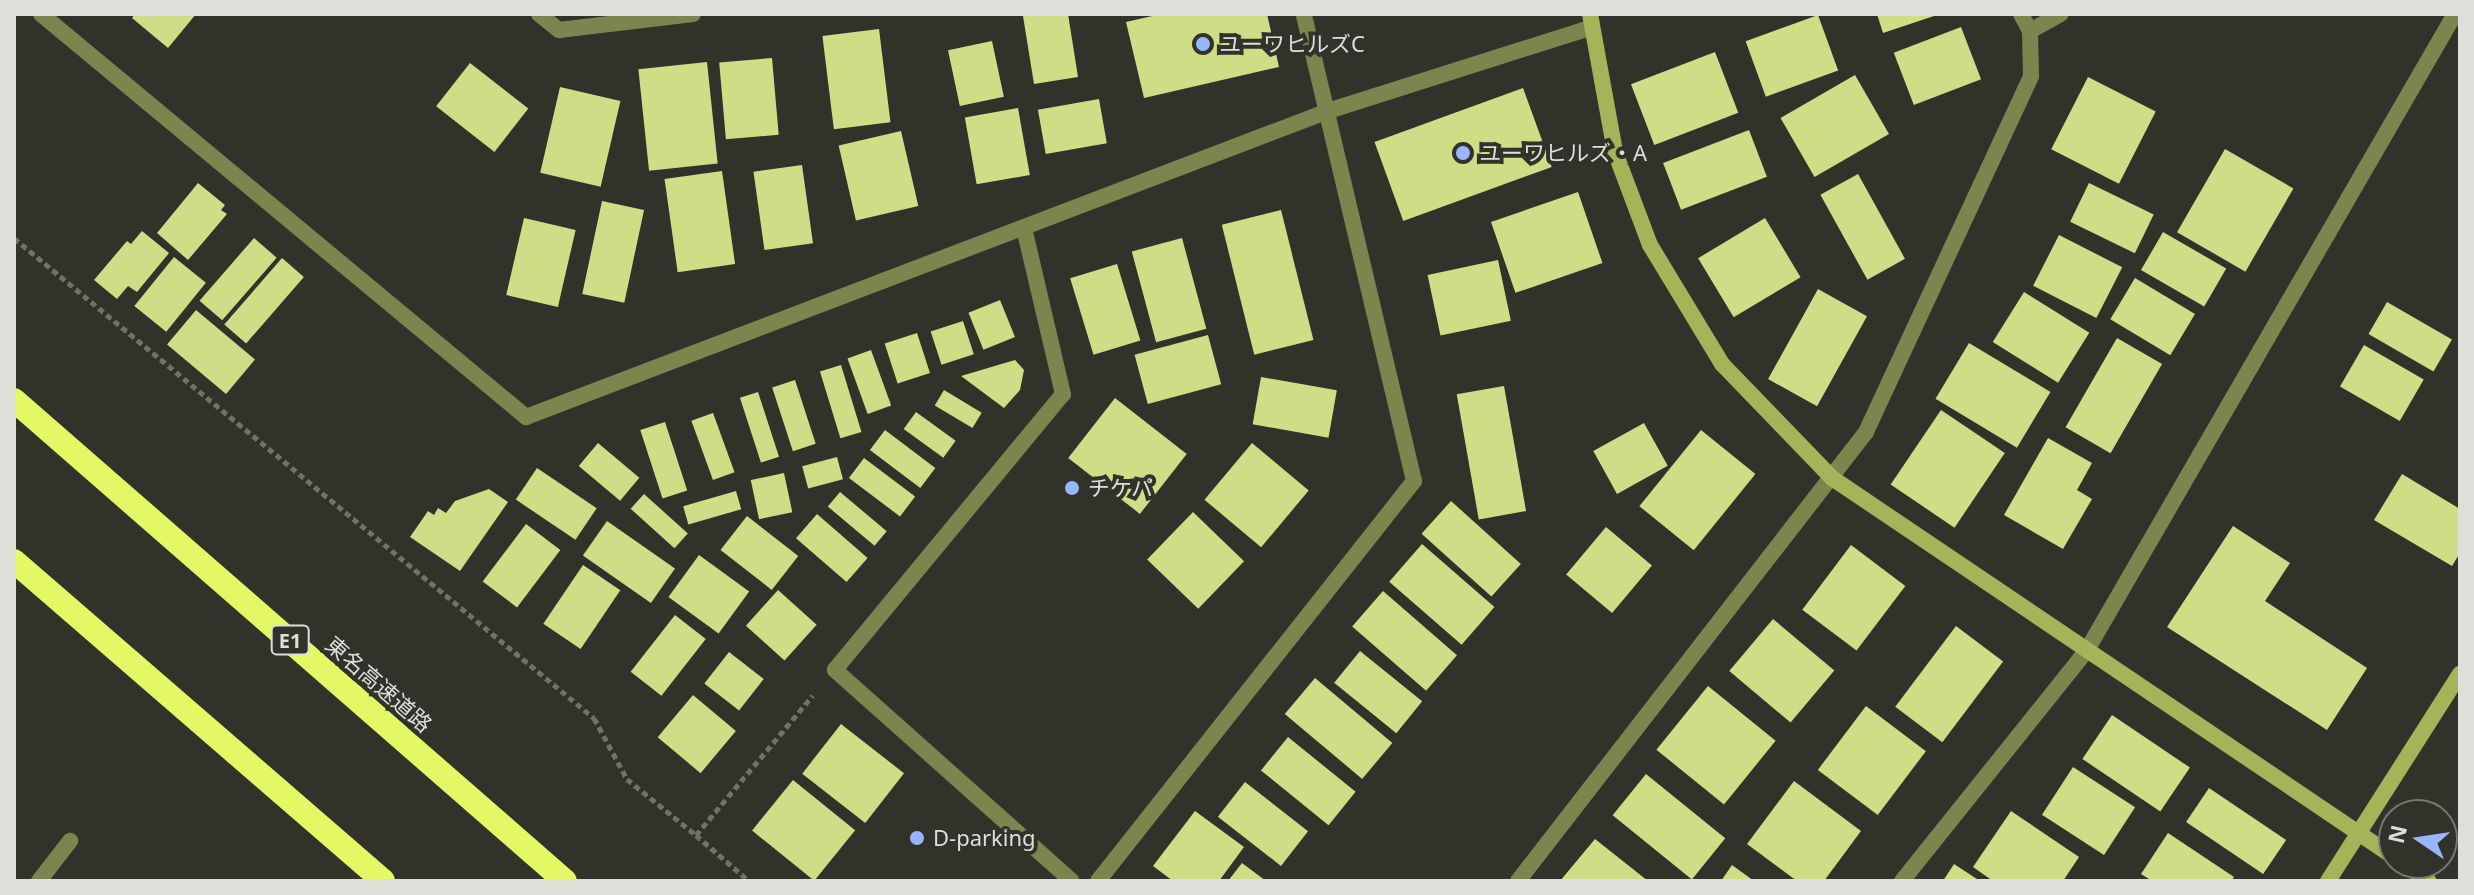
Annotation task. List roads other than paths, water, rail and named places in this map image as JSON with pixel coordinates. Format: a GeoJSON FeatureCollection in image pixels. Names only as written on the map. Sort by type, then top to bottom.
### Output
{"type":"FeatureCollection","features":[{"type":"Feature","properties":{"kind":"highway","name":"東名高速道路"},"geometry":{"type":"LineString","coordinates":[[14,400],[565,881]]}},
{"type":"Feature","properties":{"kind":"highway"},"geometry":{"type":"LineString","coordinates":[[14,561],[383,881]]}},
{"type":"Feature","properties":{"kind":"street"},"geometry":{"type":"LineString","coordinates":[[41,14],[526,417],[1328,111],[1590,21],[1615,152],[1650,245],[1722,364],[1832,478],[2378,846]]}},
{"type":"Feature","properties":{"kind":"street"},"geometry":{"type":"LineString","coordinates":[[539,14],[559,30],[693,14]]}},
{"type":"Feature","properties":{"kind":"street"},"geometry":{"type":"LineString","coordinates":[[1098,881],[1414,481],[1304,14]]}},
{"type":"Feature","properties":{"kind":"street"},"geometry":{"type":"LineString","coordinates":[[1518,881],[1866,432],[2031,76],[2030,31],[2021,14]]}},
{"type":"Feature","properties":{"kind":"street"},"geometry":{"type":"LineString","coordinates":[[2030,31],[2061,14]]}},
{"type":"Feature","properties":{"kind":"street"},"geometry":{"type":"LineString","coordinates":[[1902,881],[2087,650],[2455,14]]}},
{"type":"Feature","properties":{"kind":"street"},"geometry":{"type":"LineString","coordinates":[[1024,228],[1063,394],[835,670],[1072,881]]}},
{"type":"Feature","properties":{"kind":"street"},"geometry":{"type":"LineString","coordinates":[[2328,881],[2460,674]]}},
{"type":"Feature","properties":{"kind":"street"},"geometry":{"type":"LineString","coordinates":[[39,881],[70,841]]}},
{"type":"Feature","properties":{"kind":"place","name":"ユーワヒルズC"},"geometry":{"type":"Point","coordinates":[1203,44]}},
{"type":"Feature","properties":{"kind":"place","name":"ユーワヒルズ・A"},"geometry":{"type":"Point","coordinates":[1463,153]}},
{"type":"Feature","properties":{"kind":"place","name":"チケパ"},"geometry":{"type":"Point","coordinates":[1072,488]}},
{"type":"Feature","properties":{"kind":"place","name":"D-parking"},"geometry":{"type":"Point","coordinates":[917,838]}}]}
